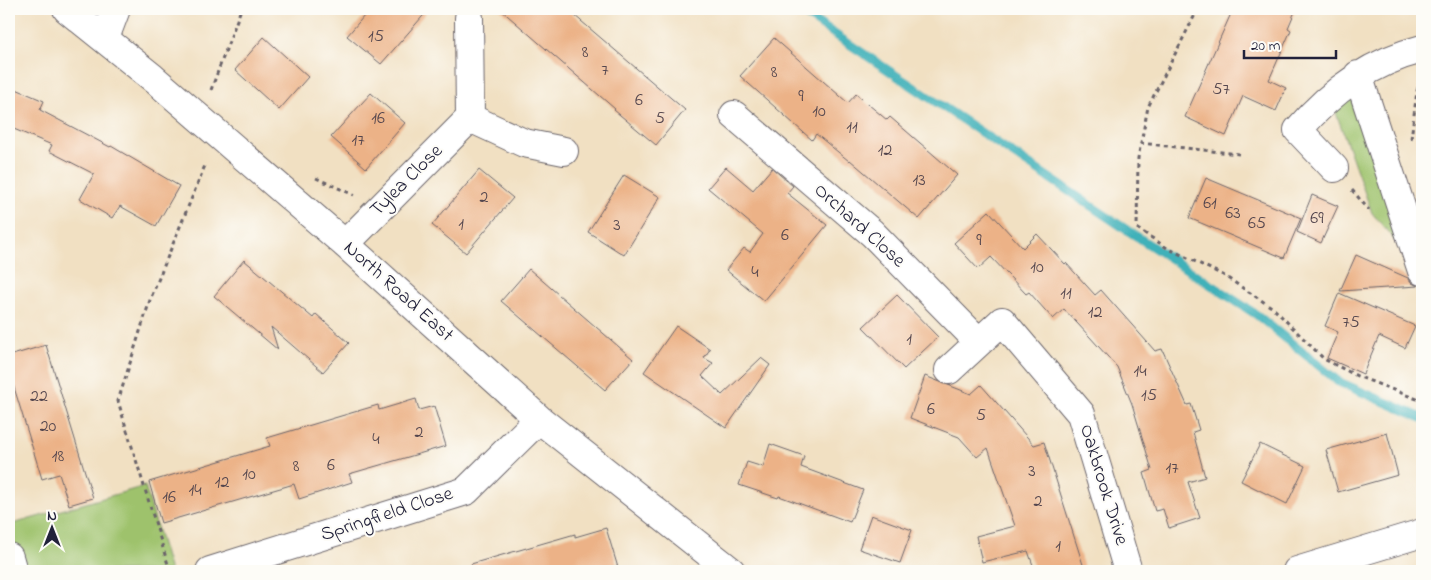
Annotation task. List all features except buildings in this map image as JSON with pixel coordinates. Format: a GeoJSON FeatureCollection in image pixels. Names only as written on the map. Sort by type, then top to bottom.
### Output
{"type":"FeatureCollection","features":[{"type":"Feature","properties":{"kind":"street","name":"North Road East"},"geometry":{"type":"LineString","coordinates":[[67,9],[105,38],[345,244],[539,419],[732,571]]}},
{"type":"Feature","properties":{"kind":"street"},"geometry":{"type":"LineString","coordinates":[[105,38],[116,9]]}},
{"type":"Feature","properties":{"kind":"street"},"geometry":{"type":"LineString","coordinates":[[469,18],[470,118],[524,143],[564,151]]}},
{"type":"Feature","properties":{"kind":"street"},"geometry":{"type":"LineString","coordinates":[[1334,168],[1298,130],[1330,96],[1358,75],[1389,59],[1422,49]]}},
{"type":"Feature","properties":{"kind":"street"},"geometry":{"type":"LineString","coordinates":[[1358,75],[1422,270]]}},
{"type":"Feature","properties":{"kind":"street","name":"Orchard Close"},"geometry":{"type":"LineString","coordinates":[[734,115],[872,233],[979,342]]}},
{"type":"Feature","properties":{"kind":"street","name":"Tylea Close"},"geometry":{"type":"LineString","coordinates":[[345,244],[470,118]]}},
{"type":"Feature","properties":{"kind":"street","name":"Oakbrook Drive"},"geometry":{"type":"LineString","coordinates":[[949,370],[1002,321],[1081,414],[1128,571]]}},
{"type":"Feature","properties":{"kind":"street","name":"Springfield Close"},"geometry":{"type":"LineString","coordinates":[[210,571],[466,490],[539,419]]}},
{"type":"Feature","properties":{"kind":"street"},"geometry":{"type":"LineString","coordinates":[[1297,571],[1422,533]]}},
{"type":"Feature","properties":{"kind":"street"},"geometry":{"type":"LineString","coordinates":[[9,557],[13,571]]}},
{"type":"Feature","properties":{"kind":"path"},"geometry":{"type":"LineString","coordinates":[[170,571],[118,401],[209,127],[241,9]]}},
{"type":"Feature","properties":{"kind":"path"},"geometry":{"type":"LineString","coordinates":[[1198,9],[1148,107],[1140,143],[1136,189],[1137,228],[1167,248],[1223,275],[1273,308],[1324,359],[1357,376],[1422,401]]}},
{"type":"Feature","properties":{"kind":"path"},"geometry":{"type":"LineString","coordinates":[[1389,170],[1408,163],[1417,91],[1422,76]]}},
{"type":"Feature","properties":{"kind":"path"},"geometry":{"type":"LineString","coordinates":[[1140,143],[1239,154]]}},
{"type":"Feature","properties":{"kind":"green space"},"geometry":{"type":"Polygon","coordinates":[[[1358,75],[1422,273],[1372,213],[1330,96],[1358,75]]]}},
{"type":"Feature","properties":{"kind":"green space"},"geometry":{"type":"Polygon","coordinates":[[[145,486],[170,571],[13,571],[9,557],[9,525],[145,486]]]}},
{"type":"Feature","properties":{"kind":"waterway"},"geometry":{"type":"LineString","coordinates":[[797,9],[1257,315],[1339,382],[1422,418]]}}]}
